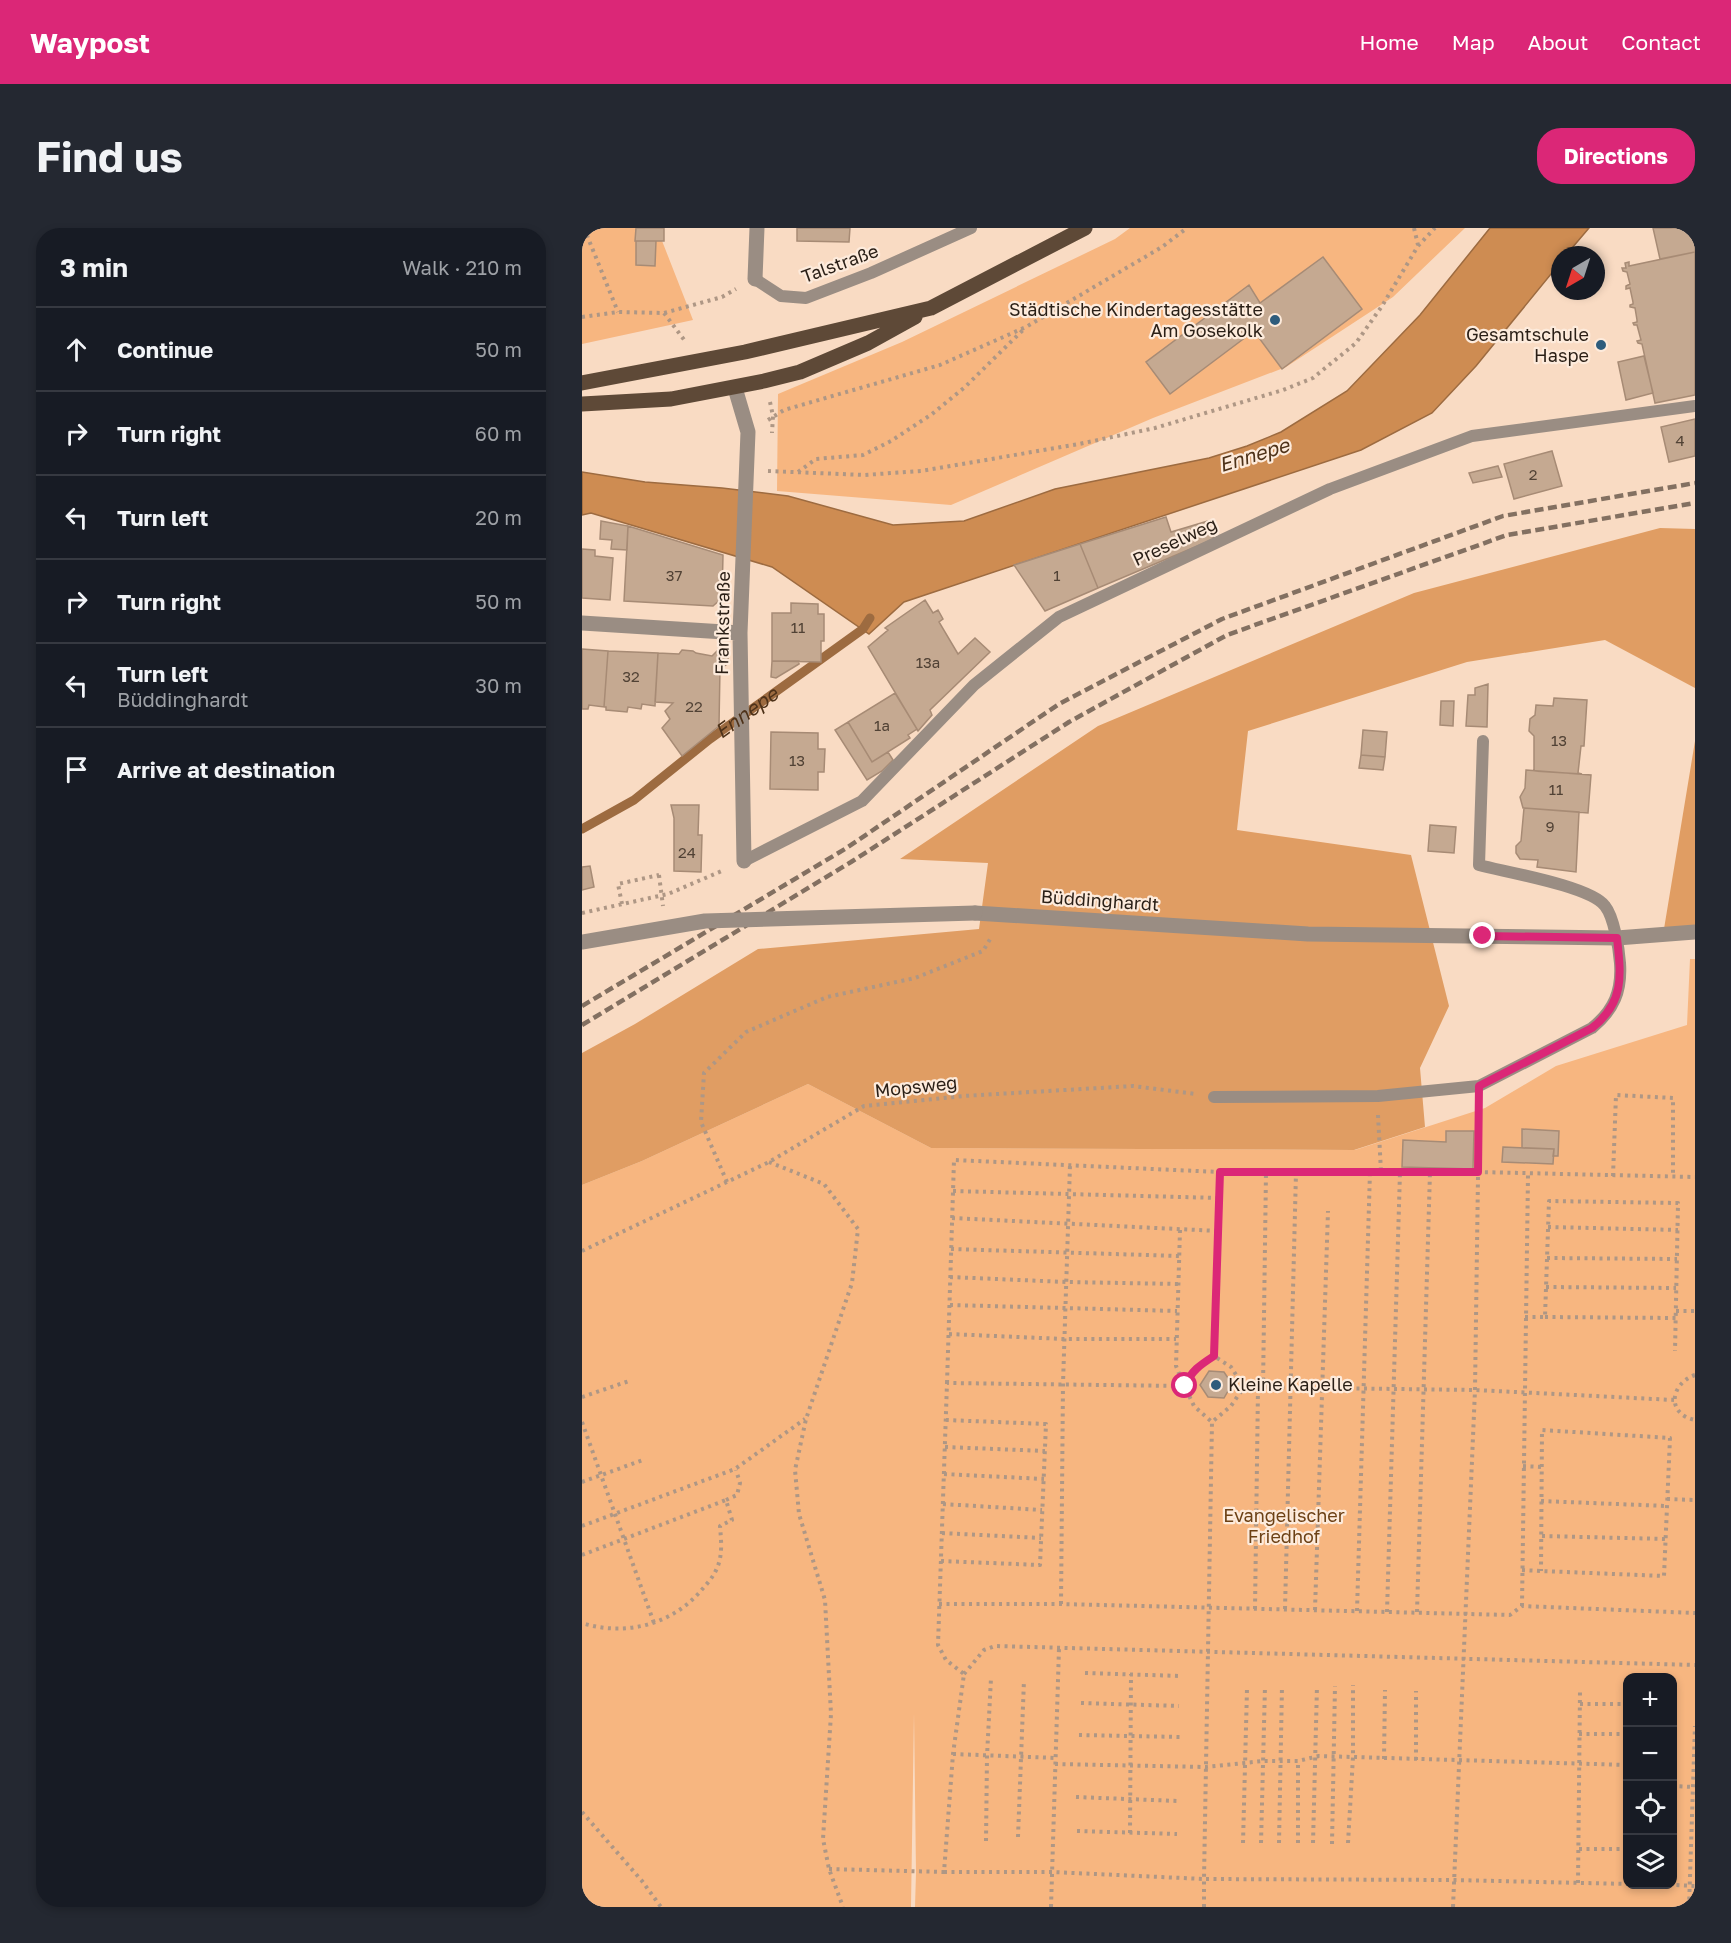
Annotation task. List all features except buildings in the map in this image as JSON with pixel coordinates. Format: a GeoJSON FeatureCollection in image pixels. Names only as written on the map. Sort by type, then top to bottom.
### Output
{"type":"FeatureCollection","features":[{"type":"Feature","properties":{"kind":"main road"},"geometry":{"type":"LineString","coordinates":[[582,404],[671,399],[735,388],[800,372],[868,343],[1085,228]]}},
{"type":"Feature","properties":{"kind":"main road"},"geometry":{"type":"LineString","coordinates":[[582,383],[745,352],[931,308]]}},
{"type":"Feature","properties":{"kind":"street"},"geometry":{"type":"LineString","coordinates":[[755,279],[757,228]]}},
{"type":"Feature","properties":{"kind":"street","name":"Frankstraße"},"geometry":{"type":"LineString","coordinates":[[735,388],[748,432],[740,633],[744,861]]}},
{"type":"Feature","properties":{"kind":"street"},"geometry":{"type":"LineString","coordinates":[[582,623],[740,633]]}},
{"type":"Feature","properties":{"kind":"street","name":"Büddinghardt"},"geometry":{"type":"LineString","coordinates":[[582,942],[705,921],[975,913],[1308,934],[1617,938],[1695,932]]}},
{"type":"Feature","properties":{"kind":"lane","name":"Talstraße"},"geometry":{"type":"LineString","coordinates":[[755,279],[781,296],[806,298],[871,273],[971,228]]}},
{"type":"Feature","properties":{"kind":"lane","name":"Preselweg"},"geometry":{"type":"LineString","coordinates":[[744,861],[862,801],[974,685],[1059,617],[1330,489],[1472,436],[1695,406]]}},
{"type":"Feature","properties":{"kind":"lane"},"geometry":{"type":"LineString","coordinates":[[1215,1097],[1378,1096],[1479,1086],[1592,1028],[1602,1020],[1618,995],[1620,965],[1617,938],[1605,905],[1582,891],[1479,865],[1483,741]]}},
{"type":"Feature","properties":{"kind":"path"},"geometry":{"type":"LineString","coordinates":[[584,228],[618,312]]}},
{"type":"Feature","properties":{"kind":"path"},"geometry":{"type":"LineString","coordinates":[[748,432],[784,410],[940,365],[1026,327],[1161,247],[1187,228]]}},
{"type":"Feature","properties":{"kind":"path"},"geometry":{"type":"LineString","coordinates":[[1414,228],[1418,246]]}},
{"type":"Feature","properties":{"kind":"path"},"geometry":{"type":"LineString","coordinates":[[746,470],[864,475],[921,471],[1079,444],[1155,428],[1283,390],[1313,378],[1356,343],[1382,306],[1418,246],[1435,228]]}},
{"type":"Feature","properties":{"kind":"path"},"geometry":{"type":"LineString","coordinates":[[582,317],[618,312],[664,313],[722,297],[755,279]]}},
{"type":"Feature","properties":{"kind":"path"},"geometry":{"type":"LineString","coordinates":[[798,472],[816,459],[863,455],[891,441],[932,414],[965,387],[1026,327]]}},
{"type":"Feature","properties":{"kind":"path"},"geometry":{"type":"LineString","coordinates":[[582,913],[668,894],[744,861]]}},
{"type":"Feature","properties":{"kind":"path"},"geometry":{"type":"LineString","coordinates":[[622,904],[618,884],[659,875],[665,927]]}},
{"type":"Feature","properties":{"kind":"path"},"geometry":{"type":"LineString","coordinates":[[727,1182],[700,1122],[704,1072],[746,1032],[827,997],[915,978],[983,951],[1005,915]]}},
{"type":"Feature","properties":{"kind":"path","name":"Mopsweg"},"geometry":{"type":"LineString","coordinates":[[582,1251],[769,1162],[864,1106],[963,1096],[1133,1086],[1215,1097]]}},
{"type":"Feature","properties":{"kind":"path"},"geometry":{"type":"LineString","coordinates":[[1453,1907],[1475,1390],[1479,1086]]}},
{"type":"Feature","properties":{"kind":"path"},"geometry":{"type":"LineString","coordinates":[[1613,1176],[1616,1095],[1673,1098],[1673,1177]]}},
{"type":"Feature","properties":{"kind":"path"},"geometry":{"type":"LineString","coordinates":[[1379,1138],[1382,1172]]}},
{"type":"Feature","properties":{"kind":"path"},"geometry":{"type":"LineString","coordinates":[[964,1674],[946,1660],[938,1645],[954,1160],[1220,1172],[1478,1172],[1528,1175],[1695,1177]]}},
{"type":"Feature","properties":{"kind":"path"},"geometry":{"type":"LineString","coordinates":[[769,1162],[824,1184],[858,1229],[852,1283],[806,1419],[795,1470],[799,1514],[825,1600],[831,1713],[823,1839],[829,1869],[843,1907]]}},
{"type":"Feature","properties":{"kind":"path"},"geometry":{"type":"LineString","coordinates":[[1061,1604],[1063,1384],[1070,1165]]}},
{"type":"Feature","properties":{"kind":"path"},"geometry":{"type":"LineString","coordinates":[[1357,1611],[1370,1171]]}},
{"type":"Feature","properties":{"kind":"path"},"geometry":{"type":"LineString","coordinates":[[1214,1356],[1220,1172]]}},
{"type":"Feature","properties":{"kind":"path"},"geometry":{"type":"LineString","coordinates":[[1255,1609],[1266,1172]]}},
{"type":"Feature","properties":{"kind":"path"},"geometry":{"type":"LineString","coordinates":[[1285,1609],[1296,1172]]}},
{"type":"Feature","properties":{"kind":"path"},"geometry":{"type":"LineString","coordinates":[[1387,1612],[1400,1172]]}},
{"type":"Feature","properties":{"kind":"path"},"geometry":{"type":"LineString","coordinates":[[1417,1612],[1430,1172]]}},
{"type":"Feature","properties":{"kind":"path"},"geometry":{"type":"LineString","coordinates":[[1522,1606],[1528,1175]]}},
{"type":"Feature","properties":{"kind":"path"},"geometry":{"type":"LineString","coordinates":[[953,1191],[1219,1198]]}},
{"type":"Feature","properties":{"kind":"path"},"geometry":{"type":"LineString","coordinates":[[1545,1317],[1549,1201],[1678,1203],[1675,1351]]}},
{"type":"Feature","properties":{"kind":"path"},"geometry":{"type":"LineString","coordinates":[[1315,1610],[1328,1211]]}},
{"type":"Feature","properties":{"kind":"path"},"geometry":{"type":"LineString","coordinates":[[952,1218],[1218,1232]]}},
{"type":"Feature","properties":{"kind":"path"},"geometry":{"type":"LineString","coordinates":[[1548,1227],[1678,1230]]}},
{"type":"Feature","properties":{"kind":"path"},"geometry":{"type":"LineString","coordinates":[[1180,1230],[1176,1366],[1194,1406],[1212,1422],[1206,1652],[1204,1907]]}},
{"type":"Feature","properties":{"kind":"path"},"geometry":{"type":"LineString","coordinates":[[951,1249],[1179,1256]]}},
{"type":"Feature","properties":{"kind":"path"},"geometry":{"type":"LineString","coordinates":[[1547,1258],[1677,1259]]}},
{"type":"Feature","properties":{"kind":"path"},"geometry":{"type":"LineString","coordinates":[[950,1277],[1178,1284]]}},
{"type":"Feature","properties":{"kind":"path"},"geometry":{"type":"LineString","coordinates":[[1546,1287],[1676,1288]]}},
{"type":"Feature","properties":{"kind":"path"},"geometry":{"type":"LineString","coordinates":[[950,1305],[1177,1311]]}},
{"type":"Feature","properties":{"kind":"path"},"geometry":{"type":"LineString","coordinates":[[1676,1311],[1695,1311]]}},
{"type":"Feature","properties":{"kind":"path"},"geometry":{"type":"LineString","coordinates":[[1525,1317],[1676,1318]]}},
{"type":"Feature","properties":{"kind":"path"},"geometry":{"type":"LineString","coordinates":[[949,1334],[1064,1339],[1176,1339]]}},
{"type":"Feature","properties":{"kind":"path"},"geometry":{"type":"LineString","coordinates":[[1214,1356],[1231,1367],[1244,1387]]}},
{"type":"Feature","properties":{"kind":"path"},"geometry":{"type":"LineString","coordinates":[[1185,1387],[1190,1375],[1214,1356]]}},
{"type":"Feature","properties":{"kind":"path"},"geometry":{"type":"LineString","coordinates":[[1695,1375],[1684,1379],[1676,1388],[1674,1400],[1678,1411],[1687,1418],[1695,1420]]}},
{"type":"Feature","properties":{"kind":"path"},"geometry":{"type":"LineString","coordinates":[[582,1397],[629,1381]]}},
{"type":"Feature","properties":{"kind":"path"},"geometry":{"type":"LineString","coordinates":[[947,1383],[1185,1387]]}},
{"type":"Feature","properties":{"kind":"path"},"geometry":{"type":"LineString","coordinates":[[1244,1387],[1475,1390],[1674,1400]]}},
{"type":"Feature","properties":{"kind":"path"},"geometry":{"type":"LineString","coordinates":[[1212,1422],[1232,1406],[1244,1387]]}},
{"type":"Feature","properties":{"kind":"path"},"geometry":{"type":"LineString","coordinates":[[582,1526],[735,1469],[806,1419]]}},
{"type":"Feature","properties":{"kind":"path"},"geometry":{"type":"LineString","coordinates":[[941,1561],[1040,1565],[1046,1424],[946,1420]]}},
{"type":"Feature","properties":{"kind":"path"},"geometry":{"type":"LineString","coordinates":[[582,1422],[654,1623]]}},
{"type":"Feature","properties":{"kind":"path"},"geometry":{"type":"LineString","coordinates":[[1522,1570],[1541,1571],[1664,1576],[1670,1438],[1542,1430],[1541,1571]]}},
{"type":"Feature","properties":{"kind":"path"},"geometry":{"type":"LineString","coordinates":[[582,1444],[590,1441]]}},
{"type":"Feature","properties":{"kind":"path"},"geometry":{"type":"LineString","coordinates":[[945,1447],[1045,1451]]}},
{"type":"Feature","properties":{"kind":"path"},"geometry":{"type":"LineString","coordinates":[[582,1482],[643,1460]]}},
{"type":"Feature","properties":{"kind":"path"},"geometry":{"type":"LineString","coordinates":[[1523,1466],[1542,1467]]}},
{"type":"Feature","properties":{"kind":"path"},"geometry":{"type":"LineString","coordinates":[[582,1556],[737,1495],[740,1483],[735,1469]]}},
{"type":"Feature","properties":{"kind":"path"},"geometry":{"type":"LineString","coordinates":[[944,1474],[1044,1479]]}},
{"type":"Feature","properties":{"kind":"path"},"geometry":{"type":"LineString","coordinates":[[1667,1499],[1695,1500]]}},
{"type":"Feature","properties":{"kind":"path"},"geometry":{"type":"LineString","coordinates":[[582,1623],[597,1628],[618,1630],[637,1628],[654,1623],[678,1611],[694,1598],[718,1567],[720,1526],[732,1520],[726,1500]]}},
{"type":"Feature","properties":{"kind":"path"},"geometry":{"type":"LineString","coordinates":[[1541,1501],[1667,1506]]}},
{"type":"Feature","properties":{"kind":"path"},"geometry":{"type":"LineString","coordinates":[[943,1504],[1042,1510]]}},
{"type":"Feature","properties":{"kind":"path"},"geometry":{"type":"LineString","coordinates":[[942,1533],[1041,1538]]}},
{"type":"Feature","properties":{"kind":"path"},"geometry":{"type":"LineString","coordinates":[[1542,1536],[1666,1539]]}},
{"type":"Feature","properties":{"kind":"path"},"geometry":{"type":"LineString","coordinates":[[939,1604],[1061,1604],[1510,1615],[1522,1606],[1695,1613]]}},
{"type":"Feature","properties":{"kind":"path"},"geometry":{"type":"LineString","coordinates":[[944,1872],[953,1754],[964,1674],[984,1650],[995,1647],[1059,1648],[1695,1665]]}},
{"type":"Feature","properties":{"kind":"path"},"geometry":{"type":"LineString","coordinates":[[1051,1907],[1059,1648]]}},
{"type":"Feature","properties":{"kind":"path"},"geometry":{"type":"LineString","coordinates":[[1085,1673],[1181,1676]]}},
{"type":"Feature","properties":{"kind":"path"},"geometry":{"type":"LineString","coordinates":[[1130,1833],[1131,1674]]}},
{"type":"Feature","properties":{"kind":"path"},"geometry":{"type":"LineString","coordinates":[[986,1841],[991,1678]]}},
{"type":"Feature","properties":{"kind":"path"},"geometry":{"type":"LineString","coordinates":[[1018,1837],[1024,1680]]}},
{"type":"Feature","properties":{"kind":"path"},"geometry":{"type":"LineString","coordinates":[[1348,1843],[1353,1757],[1353,1685]]}},
{"type":"Feature","properties":{"kind":"path"},"geometry":{"type":"LineString","coordinates":[[1261,1843],[1265,1686]]}},
{"type":"Feature","properties":{"kind":"path"},"geometry":{"type":"LineString","coordinates":[[1279,1843],[1282,1686]]}},
{"type":"Feature","properties":{"kind":"path"},"geometry":{"type":"LineString","coordinates":[[1313,1843],[1317,1686]]}},
{"type":"Feature","properties":{"kind":"path"},"geometry":{"type":"LineString","coordinates":[[1332,1844],[1335,1686]]}},
{"type":"Feature","properties":{"kind":"path"},"geometry":{"type":"LineString","coordinates":[[1244,1843],[1247,1689]]}},
{"type":"Feature","properties":{"kind":"path"},"geometry":{"type":"LineString","coordinates":[[1384,1759],[1385,1690]]}},
{"type":"Feature","properties":{"kind":"path"},"geometry":{"type":"LineString","coordinates":[[1416,1691],[1416,1760]]}},
{"type":"Feature","properties":{"kind":"path"},"geometry":{"type":"LineString","coordinates":[[1578,1883],[1580,1691]]}},
{"type":"Feature","properties":{"kind":"path"},"geometry":{"type":"LineString","coordinates":[[1081,1703],[1179,1706]]}},
{"type":"Feature","properties":{"kind":"path"},"geometry":{"type":"LineString","coordinates":[[1580,1704],[1623,1704]]}},
{"type":"Feature","properties":{"kind":"path"},"geometry":{"type":"LineString","coordinates":[[1689,1907],[1692,1885],[1695,1726]]}},
{"type":"Feature","properties":{"kind":"path"},"geometry":{"type":"LineString","coordinates":[[1579,1734],[1623,1734]]}},
{"type":"Feature","properties":{"kind":"path"},"geometry":{"type":"LineString","coordinates":[[1079,1735],[1181,1737]]}},
{"type":"Feature","properties":{"kind":"path"},"geometry":{"type":"LineString","coordinates":[[953,1754],[1056,1758]]}},
{"type":"Feature","properties":{"kind":"path"},"geometry":{"type":"LineString","coordinates":[[1055,1764],[1206,1767],[1263,1761],[1298,1761],[1316,1757],[1353,1757],[1623,1765]]}},
{"type":"Feature","properties":{"kind":"path"},"geometry":{"type":"LineString","coordinates":[[1298,1761],[1298,1843]]}},
{"type":"Feature","properties":{"kind":"path"},"geometry":{"type":"LineString","coordinates":[[1677,1786],[1693,1787]]}},
{"type":"Feature","properties":{"kind":"path"},"geometry":{"type":"LineString","coordinates":[[1076,1797],[1178,1801]]}},
{"type":"Feature","properties":{"kind":"path"},"geometry":{"type":"LineString","coordinates":[[582,1812],[642,1881],[661,1907]]}},
{"type":"Feature","properties":{"kind":"path"},"geometry":{"type":"LineString","coordinates":[[1077,1831],[1177,1834]]}},
{"type":"Feature","properties":{"kind":"path"},"geometry":{"type":"LineString","coordinates":[[1579,1849],[1623,1849]]}},
{"type":"Feature","properties":{"kind":"path"},"geometry":{"type":"LineString","coordinates":[[829,1869],[1052,1872],[1204,1880],[1453,1880],[1623,1884]]}},
{"type":"Feature","properties":{"kind":"path"},"geometry":{"type":"LineString","coordinates":[[1677,1885],[1692,1885]]}},
{"type":"Feature","properties":{"kind":"green space"},"geometry":{"type":"Polygon","coordinates":[[[582,228],[657,228],[693,320],[582,344],[582,228]]]}},
{"type":"Feature","properties":{"kind":"green space"},"geometry":{"type":"Polygon","coordinates":[[[1130,228],[1465,228],[1393,297],[1286,367],[1153,418],[951,505],[777,491],[778,394],[902,342],[1115,239],[1130,228]]]}},
{"type":"Feature","properties":{"kind":"green space","name":"Evangelischer Friedhof"},"geometry":{"type":"Polygon","coordinates":[[[1690,959],[1695,959],[1695,1907],[915,1907],[914,1713],[911,1907],[582,1907],[582,1185],[642,1161],[808,1084],[931,1148],[1355,1150],[1485,1108],[1556,1066],[1687,1025],[1690,959]]]}},
{"type":"Feature","properties":{"kind":"shaded area"},"geometry":{"type":"Polygon","coordinates":[[[1660,528],[1695,529],[1695,688],[1605,640],[1467,662],[1248,731],[1237,830],[1411,855],[1449,1006],[1420,1068],[1425,1127],[1354,1150],[931,1148],[808,1084],[642,1161],[582,1185],[582,1053],[635,1024],[758,949],[979,929],[988,863],[900,859],[1098,726],[1414,593],[1660,528]]]}},
{"type":"Feature","properties":{"kind":"shaded area"},"geometry":{"type":"Polygon","coordinates":[[[1695,741],[1695,932],[1663,935],[1695,741]]]}},
{"type":"Feature","properties":{"kind":"water"},"geometry":{"type":"Polygon","coordinates":[[[1490,228],[1589,228],[1574,246],[1551,246],[1551,274],[1476,366],[1432,413],[1361,450],[904,602],[869,634],[772,567],[591,513],[582,515],[582,472],[645,482],[788,496],[893,525],[964,521],[1055,489],[1209,458],[1281,432],[1347,391],[1420,315],[1490,228]]]}},
{"type":"Feature","properties":{"kind":"waterway","name":"Ennepe"},"geometry":{"type":"LineString","coordinates":[[582,829],[634,800],[710,739],[863,629],[870,618]]}},
{"type":"Feature","properties":{"kind":"railway"},"geometry":{"type":"LineString","coordinates":[[582,1006],[845,849],[1059,704],[1222,619],[1503,516],[1695,483]]}},
{"type":"Feature","properties":{"kind":"railway"},"geometry":{"type":"LineString","coordinates":[[582,1025],[851,862],[1069,722],[1227,635],[1507,535],[1695,503]]}},
{"type":"Feature","properties":{"kind":"place","name":"Städtische Kindertagesstätte Am Gosekolk"},"geometry":{"type":"Point","coordinates":[1275,320]}},
{"type":"Feature","properties":{"kind":"place","name":"Gesamtschule Haspe"},"geometry":{"type":"Point","coordinates":[1601,345]}},
{"type":"Feature","properties":{"kind":"place","name":"Kleine Kapelle"},"geometry":{"type":"Point","coordinates":[1216,1385]}},
{"type":"Feature","properties":{"kind":"route"},"geometry":{"type":"LineString","coordinates":[[1185,1386],[1190,1375],[1214,1356],[1220,1172],[1478,1172],[1479,1086],[1592,1028],[1602,1020],[1618,995],[1620,965],[1617,938],[1483,936]]}}]}
